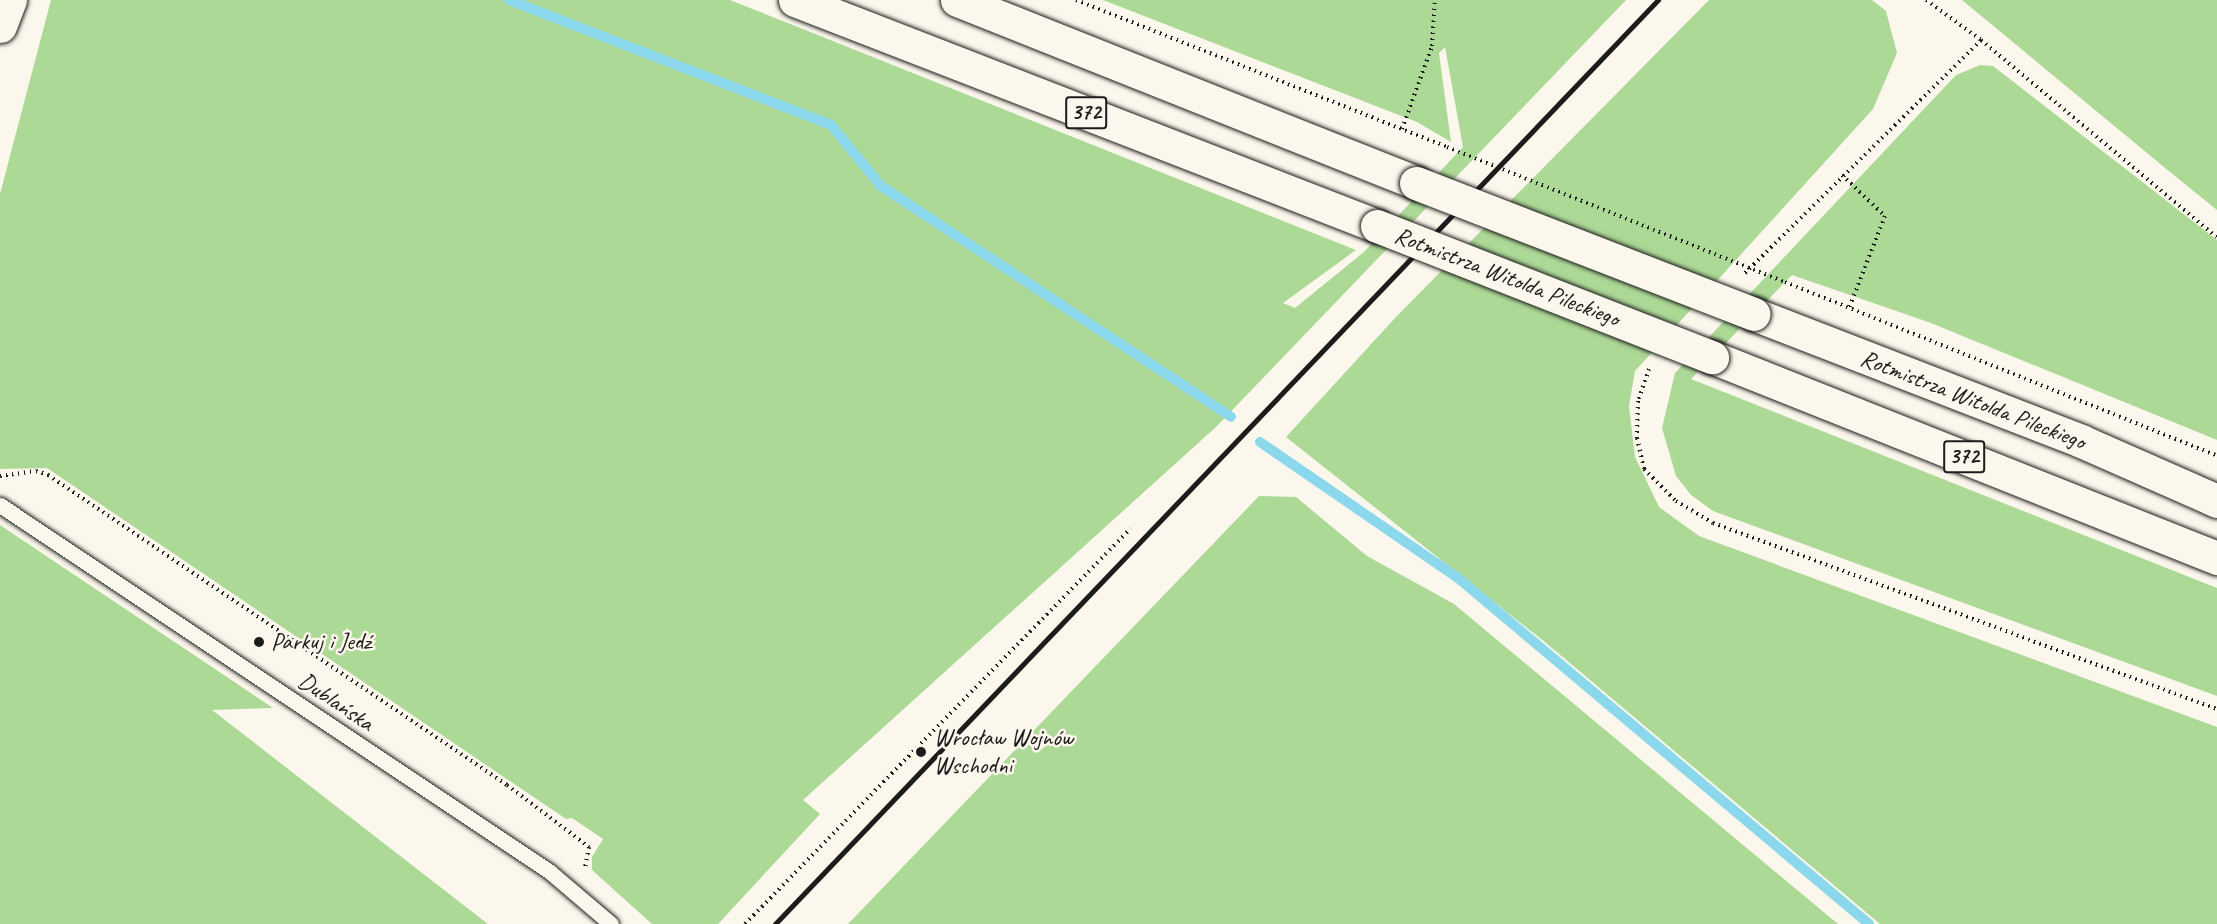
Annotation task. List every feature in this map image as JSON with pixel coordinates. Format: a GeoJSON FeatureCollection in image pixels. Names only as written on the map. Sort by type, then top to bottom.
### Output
{"type":"FeatureCollection","features":[{"type":"Feature","properties":{"kind":"main road"},"geometry":{"type":"LineString","coordinates":[[0,25],[3,0]]}},
{"type":"Feature","properties":{"kind":"main road"},"geometry":{"type":"LineString","coordinates":[[0,25],[10,0]]}},
{"type":"Feature","properties":{"kind":"main road","name":"Rotmistrza Witolda Pileckiego"},"geometry":{"type":"LineString","coordinates":[[795,0],[1712,357],[2217,558]]}},
{"type":"Feature","properties":{"kind":"main road","name":"Rotmistrza Witolda Pileckiego"},"geometry":{"type":"LineString","coordinates":[[957,0],[1416,183],[2081,441],[2217,501]]}},
{"type":"Feature","properties":{"kind":"lane","name":"Dublańska"},"geometry":{"type":"LineString","coordinates":[[0,505],[550,872],[611,924]]}},
{"type":"Feature","properties":{"kind":"path"},"geometry":{"type":"LineString","coordinates":[[1076,0],[2217,456]]}},
{"type":"Feature","properties":{"kind":"path"},"geometry":{"type":"LineString","coordinates":[[1402,129],[1432,46],[1435,0]]}},
{"type":"Feature","properties":{"kind":"path"},"geometry":{"type":"LineString","coordinates":[[1926,0],[1981,40],[2217,237]]}},
{"type":"Feature","properties":{"kind":"path"},"geometry":{"type":"LineString","coordinates":[[1842,175],[1885,216],[1849,308]]}},
{"type":"Feature","properties":{"kind":"path"},"geometry":{"type":"LineString","coordinates":[[0,476],[36,471],[48,475],[584,843]]}},
{"type":"Feature","properties":{"kind":"path"},"geometry":{"type":"LineString","coordinates":[[745,924],[1130,529]]}},
{"type":"Feature","properties":{"kind":"green space"},"geometry":{"type":"Polygon","coordinates":[[[51,0],[730,0],[1356,250],[1283,303],[1295,308],[1364,252],[1463,147],[1445,47],[1439,53],[1451,142],[1417,122],[1103,0],[1626,0],[1216,427],[803,800],[820,814],[718,924],[652,924],[592,870],[592,857],[603,839],[572,818],[566,819],[47,468],[0,469],[0,194],[51,0]]]}},
{"type":"Feature","properties":{"kind":"green space"},"geometry":{"type":"Polygon","coordinates":[[[1709,0],[1872,0],[1886,11],[1897,53],[1873,109],[1635,371],[1629,406],[1635,457],[1659,507],[1699,536],[2217,727],[2217,924],[1880,924],[1546,643],[1286,437],[1395,318],[1709,0]]]}},
{"type":"Feature","properties":{"kind":"green space"},"geometry":{"type":"Polygon","coordinates":[[[1962,0],[2217,0],[2217,210],[2170,172],[1962,0]]]}},
{"type":"Feature","properties":{"kind":"green space"},"geometry":{"type":"Polygon","coordinates":[[[1980,65],[1993,66],[2217,240],[2217,440],[1931,323],[1792,275],[1691,379],[2217,588],[2217,696],[1713,511],[1691,495],[1676,476],[1662,428],[1675,373],[1956,75],[1980,65]]]}},
{"type":"Feature","properties":{"kind":"green space"},"geometry":{"type":"Polygon","coordinates":[[[1259,496],[1296,497],[1367,556],[1454,604],[1838,924],[848,924],[1259,496]]]}},
{"type":"Feature","properties":{"kind":"green space"},"geometry":{"type":"Polygon","coordinates":[[[0,525],[273,708],[212,710],[488,924],[0,924],[0,525]]]}},
{"type":"Feature","properties":{"kind":"waterway"},"geometry":{"type":"LineString","coordinates":[[509,0],[831,125],[881,186],[1231,417]]}},
{"type":"Feature","properties":{"kind":"waterway"},"geometry":{"type":"LineString","coordinates":[[1260,442],[1458,578],[1869,924]]}},
{"type":"Feature","properties":{"kind":"railway"},"geometry":{"type":"LineString","coordinates":[[775,924],[1658,0]]}},
{"type":"Feature","properties":{"kind":"place","name":"Parkuj i Jedź"},"geometry":{"type":"Point","coordinates":[259,642]}},
{"type":"Feature","properties":{"kind":"place","name":"Wrocław Wojnów Wschodni"},"geometry":{"type":"Point","coordinates":[921,752]}}]}
